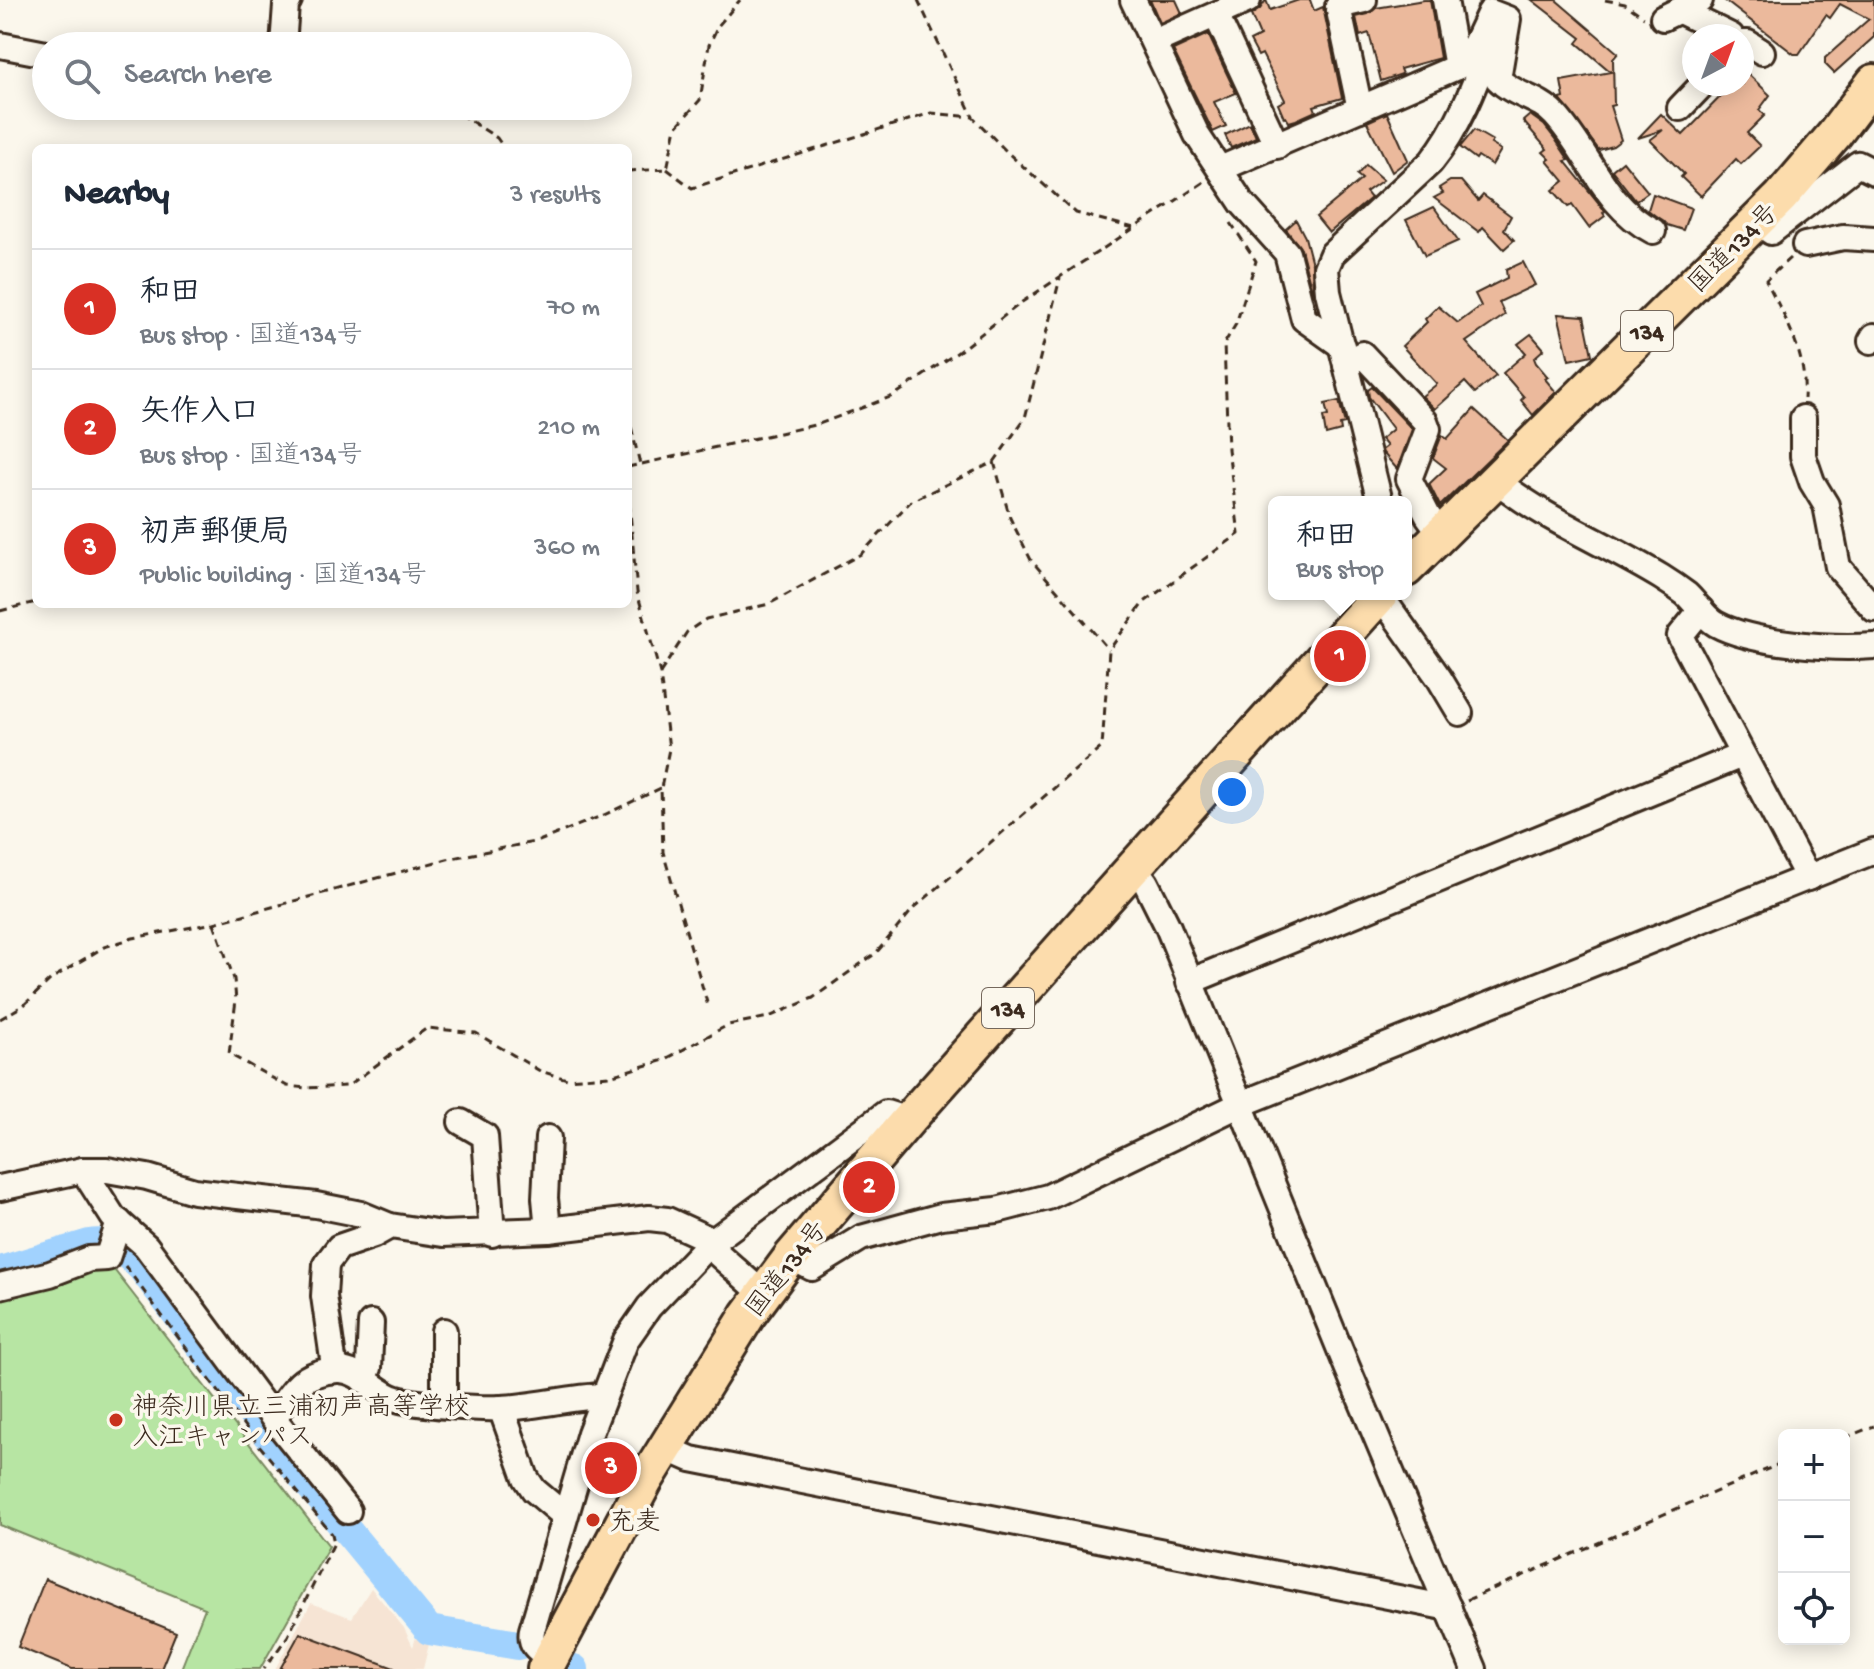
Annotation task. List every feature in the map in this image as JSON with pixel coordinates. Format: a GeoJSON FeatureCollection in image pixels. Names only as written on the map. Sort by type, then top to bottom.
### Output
{"type":"FeatureCollection","features":[{"type":"Feature","properties":{"kind":"highway","name":"国道134号"},"geometry":{"type":"LineString","coordinates":[[1412,562],[1758,220],[1809,166],[1874,82]]}},
{"type":"Feature","properties":{"kind":"highway","name":"国道134号"},"geometry":{"type":"LineString","coordinates":[[547,1664],[625,1515],[763,1294],[791,1257],[908,1120],[1376,600]]}},
{"type":"Feature","properties":{"kind":"street"},"geometry":{"type":"LineString","coordinates":[[284,32],[289,0]]}},
{"type":"Feature","properties":{"kind":"street"},"geometry":{"type":"LineString","coordinates":[[1133,0],[1197,135],[1242,203],[1287,253],[1304,319],[1344,355],[1362,354],[1425,421],[1428,429],[1409,479],[1441,534]]}},
{"type":"Feature","properties":{"kind":"street"},"geometry":{"type":"LineString","coordinates":[[1154,42],[1248,0]]}},
{"type":"Feature","properties":{"kind":"street"},"geometry":{"type":"LineString","coordinates":[[1360,109],[1338,6],[1364,0]]}},
{"type":"Feature","properties":{"kind":"street"},"geometry":{"type":"LineString","coordinates":[[1445,0],[1457,67]]}},
{"type":"Feature","properties":{"kind":"street"},"geometry":{"type":"LineString","coordinates":[[1220,169],[1466,63],[1490,12],[1503,7]]}},
{"type":"Feature","properties":{"kind":"street"},"geometry":{"type":"LineString","coordinates":[[1503,7],[1508,19],[1498,79],[1505,86],[1540,101],[1556,115],[1615,202],[1636,222],[1653,231]]}},
{"type":"Feature","properties":{"kind":"street"},"geometry":{"type":"LineString","coordinates":[[1379,496],[1328,292],[1326,268],[1332,254],[1431,162],[1444,145],[1479,73],[1503,7]]}},
{"type":"Feature","properties":{"kind":"street"},"geometry":{"type":"LineString","coordinates":[[1681,10],[1708,24]]}},
{"type":"Feature","properties":{"kind":"street"},"geometry":{"type":"LineString","coordinates":[[1216,15],[1277,146]]}},
{"type":"Feature","properties":{"kind":"street"},"geometry":{"type":"LineString","coordinates":[[0,45],[32,51]]}},
{"type":"Feature","properties":{"kind":"street"},"geometry":{"type":"LineString","coordinates":[[1680,108],[1692,96]]}},
{"type":"Feature","properties":{"kind":"street"},"geometry":{"type":"LineString","coordinates":[[1758,220],[1771,232],[1866,168]]}},
{"type":"Feature","properties":{"kind":"street"},"geometry":{"type":"LineString","coordinates":[[1805,245],[1843,237],[1874,239]]}},
{"type":"Feature","properties":{"kind":"street"},"geometry":{"type":"LineString","coordinates":[[1803,418],[1803,456],[1812,482],[1826,505],[1838,567],[1874,609]]}},
{"type":"Feature","properties":{"kind":"street"},"geometry":{"type":"LineString","coordinates":[[1496,480],[1550,519],[1660,576],[1686,594],[1714,624],[1749,636],[1815,645],[1874,646]]}},
{"type":"Feature","properties":{"kind":"street"},"geometry":{"type":"LineString","coordinates":[[1384,600],[1460,713]]}},
{"type":"Feature","properties":{"kind":"street"},"geometry":{"type":"LineString","coordinates":[[1701,610],[1680,636],[1808,878]]}},
{"type":"Feature","properties":{"kind":"street"},"geometry":{"type":"LineString","coordinates":[[1189,982],[1742,755]]}},
{"type":"Feature","properties":{"kind":"street"},"geometry":{"type":"LineString","coordinates":[[791,1257],[812,1268],[861,1238],[941,1216],[997,1210],[1048,1197],[1241,1104],[1874,851]]}},
{"type":"Feature","properties":{"kind":"street"},"geometry":{"type":"LineString","coordinates":[[1134,867],[1146,883],[1168,927],[1474,1669]]}},
{"type":"Feature","properties":{"kind":"street"},"geometry":{"type":"LineString","coordinates":[[547,1664],[531,1639],[565,1516],[604,1396],[626,1340],[649,1307],[711,1243],[886,1113],[908,1120]]}},
{"type":"Feature","properties":{"kind":"street"},"geometry":{"type":"LineString","coordinates":[[461,1122],[485,1136],[492,1234]]}},
{"type":"Feature","properties":{"kind":"street"},"geometry":{"type":"LineString","coordinates":[[548,1138],[545,1198],[548,1230]]}},
{"type":"Feature","properties":{"kind":"street"},"geometry":{"type":"LineString","coordinates":[[0,1188],[83,1170],[107,1170],[147,1177],[194,1191],[316,1205],[361,1214],[390,1226],[443,1234],[548,1230],[649,1218],[667,1220],[711,1243],[763,1294]]}},
{"type":"Feature","properties":{"kind":"street"},"geometry":{"type":"LineString","coordinates":[[83,1170],[113,1242]]}},
{"type":"Feature","properties":{"kind":"street"},"geometry":{"type":"LineString","coordinates":[[339,1370],[333,1359],[324,1296],[326,1264],[339,1247],[390,1226]]}},
{"type":"Feature","properties":{"kind":"street"},"geometry":{"type":"LineString","coordinates":[[0,1286],[50,1274],[89,1259],[113,1242],[146,1246],[274,1419],[348,1511]]}},
{"type":"Feature","properties":{"kind":"street"},"geometry":{"type":"LineString","coordinates":[[363,1380],[369,1368],[371,1323]]}},
{"type":"Feature","properties":{"kind":"street"},"geometry":{"type":"LineString","coordinates":[[444,1331],[444,1404]]}},
{"type":"Feature","properties":{"kind":"street"},"geometry":{"type":"LineString","coordinates":[[274,1419],[293,1388],[302,1380],[339,1370],[397,1400],[501,1408],[572,1397],[604,1396]]}},
{"type":"Feature","properties":{"kind":"street"},"geometry":{"type":"LineString","coordinates":[[501,1408],[526,1478],[534,1490],[565,1516]]}},
{"type":"Feature","properties":{"kind":"street"},"geometry":{"type":"LineString","coordinates":[[666,1448],[691,1459],[1449,1608]]}},
{"type":"Feature","properties":{"kind":"path"},"geometry":{"type":"LineString","coordinates":[[667,169],[676,127],[700,100],[709,45],[718,26],[740,0]]}},
{"type":"Feature","properties":{"kind":"path"},"geometry":{"type":"LineString","coordinates":[[918,0],[973,117],[1009,154],[1076,213],[1134,228]]}},
{"type":"Feature","properties":{"kind":"path"},"geometry":{"type":"LineString","coordinates":[[1605,0],[1625,4],[1646,19],[1681,10]]}},
{"type":"Feature","properties":{"kind":"path"},"geometry":{"type":"LineString","coordinates":[[632,171],[667,169],[692,188],[931,113],[973,117]]}},
{"type":"Feature","properties":{"kind":"path"},"geometry":{"type":"LineString","coordinates":[[469,120],[501,144]]}},
{"type":"Feature","properties":{"kind":"path"},"geometry":{"type":"LineString","coordinates":[[632,466],[819,424],[893,396],[929,373],[1022,302],[1204,182],[1195,146],[1197,135]]}},
{"type":"Feature","properties":{"kind":"path"},"geometry":{"type":"LineString","coordinates":[[214,923],[234,979],[236,1000],[229,1054],[287,1086],[348,1086],[427,1028],[476,1033],[540,1071],[567,1079],[610,1076],[664,1060],[728,1025],[769,1017],[813,998],[876,953],[914,908],[1102,747],[1109,650],[1143,603],[1239,534],[1228,449],[1224,344],[1236,324],[1256,261],[1230,222]]}},
{"type":"Feature","properties":{"kind":"path"},"geometry":{"type":"LineString","coordinates":[[1803,418],[1806,379],[1801,351],[1766,280],[1805,245]]}},
{"type":"Feature","properties":{"kind":"path"},"geometry":{"type":"LineString","coordinates":[[660,673],[687,632],[706,619],[769,604],[861,554],[911,501],[994,462],[1025,418],[1060,277]]}},
{"type":"Feature","properties":{"kind":"path"},"geometry":{"type":"LineString","coordinates":[[632,431],[640,464]]}},
{"type":"Feature","properties":{"kind":"path"},"geometry":{"type":"LineString","coordinates":[[994,462],[1010,518],[1031,560],[1109,650]]}},
{"type":"Feature","properties":{"kind":"path"},"geometry":{"type":"LineString","coordinates":[[632,535],[637,592],[660,673],[669,749],[661,788],[663,852],[708,1006]]}},
{"type":"Feature","properties":{"kind":"path"},"geometry":{"type":"LineString","coordinates":[[0,611],[32,603]]}},
{"type":"Feature","properties":{"kind":"path"},"geometry":{"type":"LineString","coordinates":[[0,1019],[24,1005],[51,979],[104,947],[133,938],[214,923],[447,859],[539,841],[661,788]]}},
{"type":"Feature","properties":{"kind":"path"},"geometry":{"type":"LineString","coordinates":[[113,1242],[124,1265],[254,1439],[332,1534],[334,1543],[288,1636],[264,1669]]}},
{"type":"Feature","properties":{"kind":"path"},"geometry":{"type":"LineString","coordinates":[[1850,1436],[1874,1426]]}},
{"type":"Feature","properties":{"kind":"path"},"geometry":{"type":"LineString","coordinates":[[1449,1608],[1778,1465]]}},
{"type":"Feature","properties":{"kind":"shaded area"},"geometry":{"type":"Polygon","coordinates":[[[371,1588],[404,1628],[413,1647],[416,1637],[430,1640],[423,1669],[275,1669],[311,1603],[352,1618],[371,1588]]]}},
{"type":"Feature","properties":{"kind":"green space","name":"神奈川県立三浦初声高等学校 入江キャンパス"},"geometry":{"type":"Polygon","coordinates":[[[102,1264],[115,1271],[329,1546],[260,1669],[181,1669],[205,1608],[0,1525],[0,1294],[102,1264]]]}},
{"type":"Feature","properties":{"kind":"building"},"geometry":{"type":"Polygon","coordinates":[[[1150,0],[1176,0],[1182,13],[1160,23],[1150,0]]]}},
{"type":"Feature","properties":{"kind":"building"},"geometry":{"type":"Polygon","coordinates":[[[1266,0],[1270,10],[1299,0],[1310,0],[1314,11],[1323,7],[1342,98],[1314,106],[1316,111],[1289,122],[1278,104],[1285,100],[1262,54],[1258,56],[1250,41],[1260,36],[1251,15],[1266,0]]]}},
{"type":"Feature","properties":{"kind":"building"},"geometry":{"type":"Polygon","coordinates":[[[1430,0],[1440,58],[1400,69],[1402,74],[1381,81],[1369,33],[1360,36],[1356,17],[1376,8],[1430,0]]]}},
{"type":"Feature","properties":{"kind":"building"},"geometry":{"type":"Polygon","coordinates":[[[1532,0],[1556,0],[1618,53],[1613,59],[1614,105],[1610,106],[1621,140],[1613,146],[1599,150],[1560,99],[1564,98],[1561,81],[1611,72],[1577,43],[1581,38],[1532,0]]]}},
{"type":"Feature","properties":{"kind":"building"},"geometry":{"type":"Polygon","coordinates":[[[1724,0],[1874,0],[1874,37],[1834,73],[1825,64],[1825,58],[1869,19],[1840,4],[1830,18],[1826,15],[1799,54],[1794,54],[1724,0]]]}},
{"type":"Feature","properties":{"kind":"building"},"geometry":{"type":"Polygon","coordinates":[[[1208,34],[1236,93],[1214,102],[1226,126],[1213,132],[1173,50],[1208,34]]]}},
{"type":"Feature","properties":{"kind":"building"},"geometry":{"type":"Polygon","coordinates":[[[1754,80],[1770,95],[1759,110],[1765,115],[1747,133],[1760,146],[1741,164],[1736,159],[1701,196],[1650,140],[1663,130],[1638,138],[1661,114],[1683,135],[1721,96],[1754,96],[1754,80]]]}},
{"type":"Feature","properties":{"kind":"building"},"geometry":{"type":"Polygon","coordinates":[[[1387,113],[1408,160],[1392,172],[1367,122],[1387,113]]]}},
{"type":"Feature","properties":{"kind":"building"},"geometry":{"type":"Polygon","coordinates":[[[1530,115],[1544,125],[1555,139],[1569,160],[1565,161],[1605,211],[1605,216],[1589,228],[1572,205],[1568,207],[1553,190],[1564,181],[1547,161],[1550,159],[1543,152],[1547,149],[1523,121],[1530,115]]]}},
{"type":"Feature","properties":{"kind":"building"},"geometry":{"type":"Polygon","coordinates":[[[1250,123],[1256,137],[1231,148],[1225,135],[1250,123]]]}},
{"type":"Feature","properties":{"kind":"building"},"geometry":{"type":"Polygon","coordinates":[[[1474,130],[1493,141],[1491,144],[1501,150],[1492,165],[1478,156],[1476,159],[1460,147],[1474,130]]]}},
{"type":"Feature","properties":{"kind":"building"},"geometry":{"type":"Polygon","coordinates":[[[1623,161],[1648,192],[1636,201],[1612,170],[1623,161]]]}},
{"type":"Feature","properties":{"kind":"building"},"geometry":{"type":"Polygon","coordinates":[[[1366,165],[1383,180],[1366,192],[1371,198],[1329,233],[1316,217],[1362,179],[1357,175],[1366,165]]]}},
{"type":"Feature","properties":{"kind":"building"},"geometry":{"type":"Polygon","coordinates":[[[1450,181],[1461,181],[1478,201],[1483,195],[1511,216],[1504,229],[1514,240],[1504,249],[1483,227],[1479,232],[1434,198],[1443,193],[1439,188],[1450,181]]]}},
{"type":"Feature","properties":{"kind":"building"},"geometry":{"type":"Polygon","coordinates":[[[1653,194],[1691,208],[1683,230],[1667,225],[1648,210],[1653,194]]]}},
{"type":"Feature","properties":{"kind":"building"},"geometry":{"type":"Polygon","coordinates":[[[1434,207],[1458,241],[1425,256],[1406,220],[1434,207]]]}},
{"type":"Feature","properties":{"kind":"building"},"geometry":{"type":"Polygon","coordinates":[[[1296,220],[1305,237],[1312,264],[1313,295],[1301,249],[1286,229],[1296,220]]]}},
{"type":"Feature","properties":{"kind":"building"},"geometry":{"type":"Polygon","coordinates":[[[1523,262],[1535,285],[1499,302],[1505,315],[1466,342],[1496,376],[1475,393],[1465,382],[1435,409],[1422,396],[1437,384],[1402,346],[1427,322],[1425,319],[1438,306],[1458,323],[1481,306],[1475,294],[1507,278],[1506,270],[1523,262]]]}},
{"type":"Feature","properties":{"kind":"building"},"geometry":{"type":"Polygon","coordinates":[[[1558,314],[1584,316],[1592,355],[1569,360],[1558,314]]]}},
{"type":"Feature","properties":{"kind":"building"},"geometry":{"type":"Polygon","coordinates":[[[1531,334],[1544,349],[1534,358],[1536,363],[1556,392],[1533,415],[1521,400],[1524,397],[1503,373],[1526,353],[1518,344],[1531,334]]]}},
{"type":"Feature","properties":{"kind":"building"},"geometry":{"type":"Polygon","coordinates":[[[1372,387],[1412,429],[1397,469],[1382,450],[1387,446],[1381,439],[1393,429],[1369,397],[1368,390],[1372,387]]]}},
{"type":"Feature","properties":{"kind":"building"},"geometry":{"type":"Polygon","coordinates":[[[1339,401],[1345,424],[1340,425],[1341,431],[1326,435],[1323,417],[1328,416],[1325,404],[1339,401]]]}},
{"type":"Feature","properties":{"kind":"building"},"geometry":{"type":"Polygon","coordinates":[[[1474,409],[1508,440],[1440,506],[1429,484],[1446,468],[1433,458],[1442,435],[1447,439],[1474,409]]]}},
{"type":"Feature","properties":{"kind":"building"},"geometry":{"type":"Polygon","coordinates":[[[45,1579],[176,1632],[161,1669],[72,1669],[18,1647],[45,1579]]]}},
{"type":"Feature","properties":{"kind":"building"},"geometry":{"type":"Polygon","coordinates":[[[300,1633],[394,1668],[394,1669],[280,1669],[300,1633]]]}},
{"type":"Feature","properties":{"kind":"waterway"},"geometry":{"type":"LineString","coordinates":[[0,1271],[89,1244],[105,1244],[125,1252],[142,1268],[266,1432],[429,1630],[518,1645]]}},
{"type":"Feature","properties":{"kind":"waterway"},"geometry":{"type":"LineString","coordinates":[[562,1666],[574,1669]]}},
{"type":"Feature","properties":{"kind":"place","name":"和田"},"geometry":{"type":"Point","coordinates":[1340,656]}},
{"type":"Feature","properties":{"kind":"place","name":"矢作入口"},"geometry":{"type":"Point","coordinates":[869,1187]}},
{"type":"Feature","properties":{"kind":"place","name":"神奈川県立三浦初声高等学校 入江キャンパス"},"geometry":{"type":"Point","coordinates":[116,1420]}},
{"type":"Feature","properties":{"kind":"place","name":"初声郵便局"},"geometry":{"type":"Point","coordinates":[611,1468]}},
{"type":"Feature","properties":{"kind":"place","name":"充麦"},"geometry":{"type":"Point","coordinates":[593,1520]}}]}
